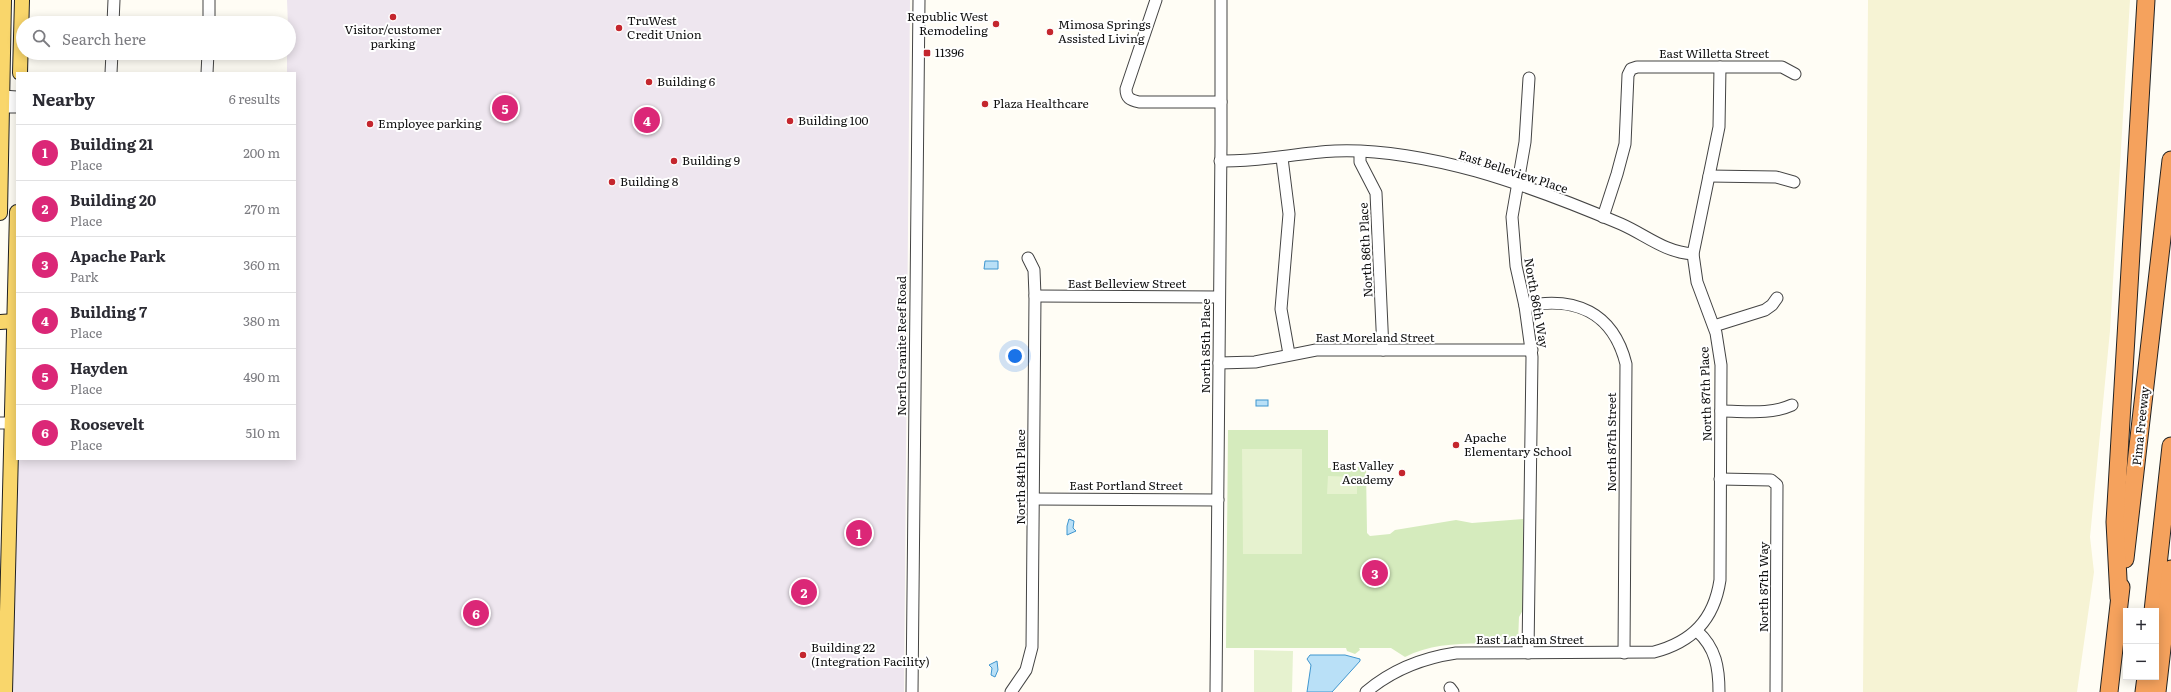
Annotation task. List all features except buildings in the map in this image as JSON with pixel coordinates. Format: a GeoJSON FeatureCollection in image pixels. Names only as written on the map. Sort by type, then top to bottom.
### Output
{"type":"FeatureCollection","features":[{"type":"Feature","properties":{"kind":"highway"},"geometry":{"type":"LineString","coordinates":[[2119,598],[2115,522],[2146,0]]}},
{"type":"Feature","properties":{"kind":"highway","name":"Pima Freeway"},"geometry":{"type":"LineString","coordinates":[[2109,692],[2171,160]]}},
{"type":"Feature","properties":{"kind":"highway"},"geometry":{"type":"LineString","coordinates":[[2153,608],[2171,446]]}},
{"type":"Feature","properties":{"kind":"highway"},"geometry":{"type":"LineString","coordinates":[[2157,692],[2171,569]]}},
{"type":"Feature","properties":{"kind":"highway"},"geometry":{"type":"LineString","coordinates":[[2144,692],[2146,680]]}},
{"type":"Feature","properties":{"kind":"main road"},"geometry":{"type":"LineString","coordinates":[[0,214],[2,37],[4,0]]}},
{"type":"Feature","properties":{"kind":"main road"},"geometry":{"type":"LineString","coordinates":[[22,0],[22,16]]}},
{"type":"Feature","properties":{"kind":"main road"},"geometry":{"type":"LineString","coordinates":[[20,60],[20,72]]}},
{"type":"Feature","properties":{"kind":"main road"},"geometry":{"type":"LineString","coordinates":[[5,692],[6,423],[16,379],[16,279]]}},
{"type":"Feature","properties":{"kind":"main road"},"geometry":{"type":"LineString","coordinates":[[0,322],[15,321]]}},
{"type":"Feature","properties":{"kind":"street"},"geometry":{"type":"LineString","coordinates":[[113,16],[114,0]]}},
{"type":"Feature","properties":{"kind":"street"},"geometry":{"type":"LineString","coordinates":[[209,0],[209,16]]}},
{"type":"Feature","properties":{"kind":"street","name":"North Granite Reef Road"},"geometry":{"type":"LineString","coordinates":[[912,692],[918,0]]}},
{"type":"Feature","properties":{"kind":"street"},"geometry":{"type":"LineString","coordinates":[[1156,0],[1126,88],[1126,95],[1129,100],[1139,102],[1221,102]]}},
{"type":"Feature","properties":{"kind":"street","name":"North 85th Place"},"geometry":{"type":"LineString","coordinates":[[1216,692],[1221,0]]}},
{"type":"Feature","properties":{"kind":"street"},"geometry":{"type":"LineString","coordinates":[[111,72],[112,60]]}},
{"type":"Feature","properties":{"kind":"street"},"geometry":{"type":"LineString","coordinates":[[207,72],[208,60]]}},
{"type":"Feature","properties":{"kind":"street","name":"East Willetta Street"},"geometry":{"type":"LineString","coordinates":[[1603,217],[1616,180],[1625,144],[1628,75],[1631,70],[1637,67],[1782,67],[1795,74]]}},
{"type":"Feature","properties":{"kind":"street","name":"North 87th Place"},"geometry":{"type":"LineString","coordinates":[[1697,631],[1709,614],[1718,590],[1721,357],[1714,326],[1697,282],[1693,254],[1720,116],[1720,67]]}},
{"type":"Feature","properties":{"kind":"street","name":"North 86th Way"},"geometry":{"type":"LineString","coordinates":[[1528,653],[1532,350],[1525,306],[1516,266],[1512,228],[1512,205],[1525,142],[1529,78]]}},
{"type":"Feature","properties":{"kind":"street"},"geometry":{"type":"LineString","coordinates":[[2,102],[16,97]]}},
{"type":"Feature","properties":{"kind":"street"},"geometry":{"type":"LineString","coordinates":[[2,102],[16,107]]}},
{"type":"Feature","properties":{"kind":"street","name":"East Belleview Place"},"geometry":{"type":"LineString","coordinates":[[1220,161],[1259,161],[1336,151],[1360,152],[1423,160],[1461,167],[1517,184],[1603,217],[1633,230],[1669,250],[1693,254]]}},
{"type":"Feature","properties":{"kind":"street","name":"North 86th Place"},"geometry":{"type":"LineString","coordinates":[[1360,152],[1360,162],[1376,193],[1383,350]]}},
{"type":"Feature","properties":{"kind":"street"},"geometry":{"type":"LineString","coordinates":[[1282,158],[1289,214],[1281,309],[1289,354]]}},
{"type":"Feature","properties":{"kind":"street"},"geometry":{"type":"LineString","coordinates":[[1709,176],[1776,177],[1794,182]]}},
{"type":"Feature","properties":{"kind":"street","name":"North 84th Place"},"geometry":{"type":"LineString","coordinates":[[1011,692],[1026,670],[1032,647],[1035,296],[1034,270],[1028,258]]}},
{"type":"Feature","properties":{"kind":"street","name":"East Belleview Street"},"geometry":{"type":"LineString","coordinates":[[1035,296],[1219,297]]}},
{"type":"Feature","properties":{"kind":"street"},"geometry":{"type":"LineString","coordinates":[[1714,326],[1765,310],[1772,305],[1777,298]]}},
{"type":"Feature","properties":{"kind":"street","name":"North 87th Street"},"geometry":{"type":"LineString","coordinates":[[1525,306],[1549,302],[1562,303],[1589,311],[1613,332],[1623,353],[1626,364],[1624,653]]}},
{"type":"Feature","properties":{"kind":"street","name":"East Moreland Street"},"geometry":{"type":"LineString","coordinates":[[1219,363],[1255,362],[1289,354],[1316,350],[1532,350]]}},
{"type":"Feature","properties":{"kind":"street"},"geometry":{"type":"LineString","coordinates":[[1721,411],[1782,410],[1792,405]]}},
{"type":"Feature","properties":{"kind":"street","name":"North 87th Way"},"geometry":{"type":"LineString","coordinates":[[1720,479],[1766,479],[1775,482],[1777,485],[1776,692]]}},
{"type":"Feature","properties":{"kind":"street","name":"East Portland Street"},"geometry":{"type":"LineString","coordinates":[[1034,499],[1218,500]]}},
{"type":"Feature","properties":{"kind":"street"},"geometry":{"type":"LineString","coordinates":[[1697,631],[1706,639],[1715,656],[1718,669],[1719,692]]}},
{"type":"Feature","properties":{"kind":"street","name":"East Latham Street"},"geometry":{"type":"LineString","coordinates":[[1366,692],[1407,665],[1436,656],[1456,653],[1654,652],[1668,649],[1697,631]]}},
{"type":"Feature","properties":{"kind":"shaded area"},"geometry":{"type":"Polygon","coordinates":[[[287,0],[910,0],[904,692],[11,692],[19,460],[296,460],[296,72],[287,72],[287,60],[296,60],[296,16],[288,16],[287,0]]]}},
{"type":"Feature","properties":{"kind":"shaded area"},"geometry":{"type":"Polygon","coordinates":[[[1868,0],[2130,0],[2110,331],[2090,537],[2094,572],[2077,692],[1863,692],[1868,0]]]}},
{"type":"Feature","properties":{"kind":"green space"},"geometry":{"type":"Polygon","coordinates":[[[1228,430],[1328,430],[1328,468],[1366,467],[1367,533],[1370,536],[1390,534],[1395,530],[1456,520],[1472,523],[1523,519],[1523,610],[1519,617],[1518,642],[1516,644],[1445,645],[1405,657],[1391,648],[1359,648],[1360,650],[1355,654],[1347,651],[1346,648],[1226,648],[1228,430]]]}},
{"type":"Feature","properties":{"kind":"green space"},"geometry":{"type":"Polygon","coordinates":[[[1242,449],[1302,449],[1302,554],[1243,554],[1242,449]]]}},
{"type":"Feature","properties":{"kind":"green space"},"geometry":{"type":"Polygon","coordinates":[[[1328,476],[1357,477],[1357,494],[1327,494],[1328,476]]]}},
{"type":"Feature","properties":{"kind":"green space"},"geometry":{"type":"Polygon","coordinates":[[[1254,650],[1293,651],[1292,692],[1254,692],[1254,650]]]}},
{"type":"Feature","properties":{"kind":"water"},"geometry":{"type":"Polygon","coordinates":[[[985,261],[998,261],[998,269],[984,269],[985,261]]]}},
{"type":"Feature","properties":{"kind":"water"},"geometry":{"type":"Polygon","coordinates":[[[1256,400],[1268,400],[1268,406],[1256,406],[1256,400]]]}},
{"type":"Feature","properties":{"kind":"water"},"geometry":{"type":"Polygon","coordinates":[[[1069,519],[1074,521],[1073,528],[1076,531],[1067,535],[1067,526],[1069,519]]]}},
{"type":"Feature","properties":{"kind":"water"},"geometry":{"type":"Polygon","coordinates":[[[1310,655],[1345,655],[1360,659],[1360,661],[1332,692],[1307,692],[1311,665],[1307,659],[1310,655]]]}},
{"type":"Feature","properties":{"kind":"water"},"geometry":{"type":"Polygon","coordinates":[[[997,661],[998,670],[995,677],[991,675],[992,668],[989,665],[997,661]]]}},
{"type":"Feature","properties":{"kind":"place","name":"Visitor/customer parking"},"geometry":{"type":"Point","coordinates":[393,17]}},
{"type":"Feature","properties":{"kind":"place","name":"Republic West Remodeling"},"geometry":{"type":"Point","coordinates":[996,24]}},
{"type":"Feature","properties":{"kind":"place","name":"TruWest Credit Union"},"geometry":{"type":"Point","coordinates":[619,28]}},
{"type":"Feature","properties":{"kind":"place","name":"Mimosa Springs Assisted Living"},"geometry":{"type":"Point","coordinates":[1050,32]}},
{"type":"Feature","properties":{"kind":"place","name":"11396"},"geometry":{"type":"Point","coordinates":[927,53]}},
{"type":"Feature","properties":{"kind":"place","name":"Building 6"},"geometry":{"type":"Point","coordinates":[649,82]}},
{"type":"Feature","properties":{"kind":"place","name":"Plaza Healthcare"},"geometry":{"type":"Point","coordinates":[985,104]}},
{"type":"Feature","properties":{"kind":"place","name":"Hayden"},"geometry":{"type":"Point","coordinates":[505,108]}},
{"type":"Feature","properties":{"kind":"place","name":"Building 7"},"geometry":{"type":"Point","coordinates":[647,120]}},
{"type":"Feature","properties":{"kind":"place","name":"Building 100"},"geometry":{"type":"Point","coordinates":[790,121]}},
{"type":"Feature","properties":{"kind":"place","name":"Employee parking"},"geometry":{"type":"Point","coordinates":[370,124]}},
{"type":"Feature","properties":{"kind":"place","name":"Building 9"},"geometry":{"type":"Point","coordinates":[674,161]}},
{"type":"Feature","properties":{"kind":"place","name":"Building 8"},"geometry":{"type":"Point","coordinates":[612,182]}},
{"type":"Feature","properties":{"kind":"place","name":"Apache Elementary School"},"geometry":{"type":"Point","coordinates":[1456,445]}},
{"type":"Feature","properties":{"kind":"place","name":"East Valley Academy"},"geometry":{"type":"Point","coordinates":[1402,473]}},
{"type":"Feature","properties":{"kind":"place","name":"Building 21"},"geometry":{"type":"Point","coordinates":[859,533]}},
{"type":"Feature","properties":{"kind":"place","name":"Apache Park"},"geometry":{"type":"Point","coordinates":[1375,573]}},
{"type":"Feature","properties":{"kind":"place","name":"Building 20"},"geometry":{"type":"Point","coordinates":[804,592]}},
{"type":"Feature","properties":{"kind":"place","name":"Roosevelt"},"geometry":{"type":"Point","coordinates":[476,613]}},
{"type":"Feature","properties":{"kind":"place","name":"Building 22 (Integration Facility)"},"geometry":{"type":"Point","coordinates":[803,655]}}]}
